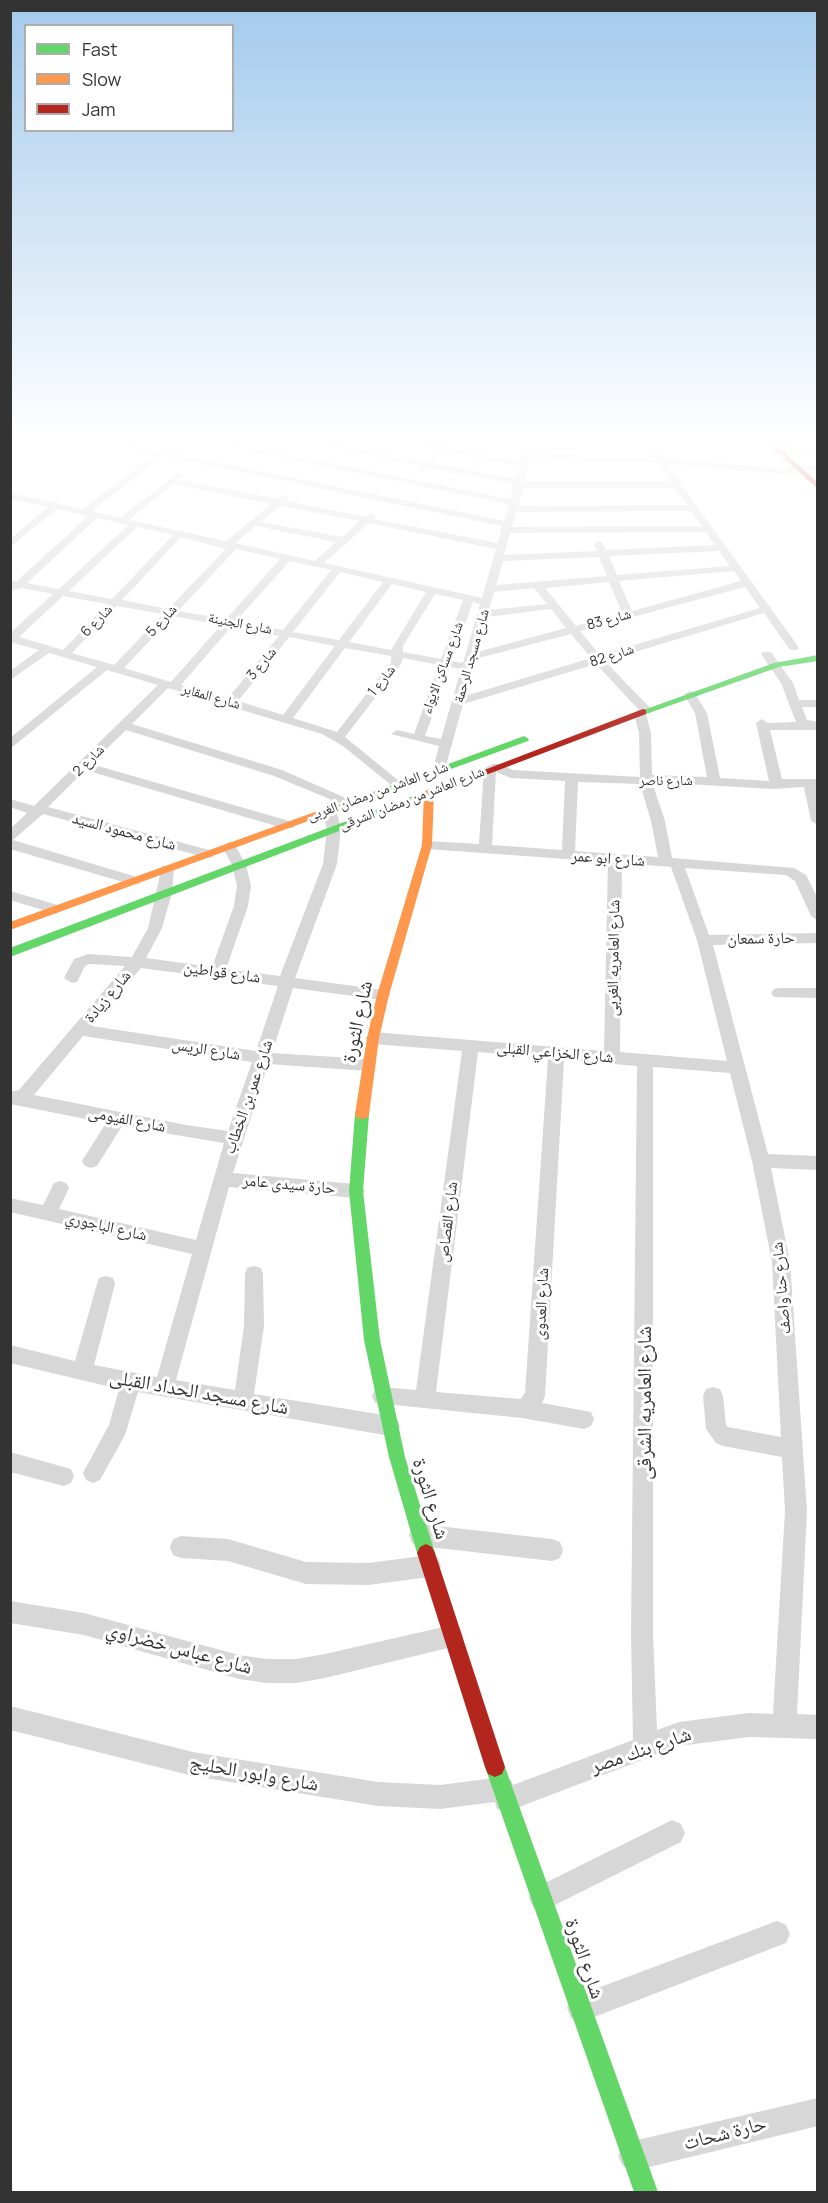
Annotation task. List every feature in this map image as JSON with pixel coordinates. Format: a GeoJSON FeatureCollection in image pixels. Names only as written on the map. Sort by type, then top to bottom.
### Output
{"type":"FeatureCollection","features":[{"type":"Feature","properties":{"kind":"street"},"geometry":{"type":"LineString","coordinates":[[10,593],[15,584],[65,541]]}},
{"type":"Feature","properties":{"kind":"street"},"geometry":{"type":"LineString","coordinates":[[11,638],[117,541]]}},
{"type":"Feature","properties":{"kind":"street","name":"شارع 6"},"geometry":{"type":"LineString","coordinates":[[65,654],[173,541]]}},
{"type":"Feature","properties":{"kind":"street"},"geometry":{"type":"LineString","coordinates":[[205,541],[488,602]]}},
{"type":"Feature","properties":{"kind":"street","name":"شارع 5"},"geometry":{"type":"LineString","coordinates":[[10,745],[111,668],[171,612],[234,541]]}},
{"type":"Feature","properties":{"kind":"street"},"geometry":{"type":"LineString","coordinates":[[316,565],[341,541]]}},
{"type":"Feature","properties":{"kind":"street"},"geometry":{"type":"LineString","coordinates":[[455,541],[500,552],[603,553],[723,548]]}},
{"type":"Feature","properties":{"kind":"street","name":"شارع مسجد الرحمة"},"geometry":{"type":"LineString","coordinates":[[439,769],[488,602],[503,541]]}},
{"type":"Feature","properties":{"kind":"street"},"geometry":{"type":"LineString","coordinates":[[597,541],[628,615]]}},
{"type":"Feature","properties":{"kind":"street"},"geometry":{"type":"LineString","coordinates":[[718,541],[794,648]]}},
{"type":"Feature","properties":{"kind":"street","name":"شارع 2"},"geometry":{"type":"LineString","coordinates":[[10,837],[124,726],[170,685],[230,623],[286,559]]}},
{"type":"Feature","properties":{"kind":"street"},"geometry":{"type":"LineString","coordinates":[[491,590],[737,568]]}},
{"type":"Feature","properties":{"kind":"street","name":"شارع 3"},"geometry":{"type":"LineString","coordinates":[[230,703],[337,570]]}},
{"type":"Feature","properties":{"kind":"street"},"geometry":{"type":"LineString","coordinates":[[286,719],[389,581]]}},
{"type":"Feature","properties":{"kind":"street","name":"شارع 83"},"geometry":{"type":"LineString","coordinates":[[470,662],[628,615],[747,583]]}},
{"type":"Feature","properties":{"kind":"street","name":"شارع الجنينة"},"geometry":{"type":"LineString","coordinates":[[15,584],[444,662],[470,662]]}},
{"type":"Feature","properties":{"kind":"street"},"geometry":{"type":"LineString","coordinates":[[537,585],[572,631],[636,699],[644,712]]}},
{"type":"Feature","properties":{"kind":"street","name":"شارع 1"},"geometry":{"type":"LineString","coordinates":[[339,737],[397,662],[397,646],[432,590]]}},
{"type":"Feature","properties":{"kind":"street","name":"شارع مساكن الايواء"},"geometry":{"type":"LineString","coordinates":[[418,738],[468,598]]}},
{"type":"Feature","properties":{"kind":"street"},"geometry":{"type":"LineString","coordinates":[[484,614],[553,606]]}},
{"type":"Feature","properties":{"kind":"street","name":"شارع 82"},"geometry":{"type":"LineString","coordinates":[[458,702],[766,609]]}},
{"type":"Feature","properties":{"kind":"street","name":"شارع المقابر"},"geometry":{"type":"LineString","coordinates":[[11,638],[286,719],[339,737],[391,787]]}},
{"type":"Feature","properties":{"kind":"street"},"geometry":{"type":"LineString","coordinates":[[762,655],[818,644]]}},
{"type":"Feature","properties":{"kind":"street"},"geometry":{"type":"LineString","coordinates":[[10,677],[47,649]]}},
{"type":"Feature","properties":{"kind":"street"},"geometry":{"type":"LineString","coordinates":[[762,655],[777,665],[796,704],[811,726]]}},
{"type":"Feature","properties":{"kind":"street","name":"شارع العاشر من رمضان الشرقى"},"geometry":{"type":"LineString","coordinates":[[10,953],[690,694],[777,665],[818,658]]}},
{"type":"Feature","properties":{"kind":"street"},"geometry":{"type":"LineString","coordinates":[[690,694],[701,713],[714,782]]}},
{"type":"Feature","properties":{"kind":"street"},"geometry":{"type":"LineString","coordinates":[[796,704],[818,703]]}},
{"type":"Feature","properties":{"kind":"street","name":"شارع حنا واصف"},"geometry":{"type":"LineString","coordinates":[[644,712],[645,780],[671,863],[704,940],[761,1161],[781,1262],[793,1449],[796,1552],[784,1726]]}},
{"type":"Feature","properties":{"kind":"street"},"geometry":{"type":"LineString","coordinates":[[775,783],[763,725],[811,726]]}},
{"type":"Feature","properties":{"kind":"street"},"geometry":{"type":"LineString","coordinates":[[124,726],[278,773],[349,802]]}},
{"type":"Feature","properties":{"kind":"street","name":"شارع العاشر من رمضان الغربى"},"geometry":{"type":"LineString","coordinates":[[10,926],[540,733]]}},
{"type":"Feature","properties":{"kind":"street"},"geometry":{"type":"LineString","coordinates":[[396,734],[446,744]]}},
{"type":"Feature","properties":{"kind":"street"},"geometry":{"type":"LineString","coordinates":[[498,748],[513,760]]}},
{"type":"Feature","properties":{"kind":"street"},"geometry":{"type":"LineString","coordinates":[[84,766],[288,825]]}},
{"type":"Feature","properties":{"kind":"street"},"geometry":{"type":"LineString","coordinates":[[485,849],[493,768]]}},
{"type":"Feature","properties":{"kind":"street","name":"شارع ناصر"},"geometry":{"type":"LineString","coordinates":[[493,768],[511,774],[572,778],[768,785],[813,783]]}},
{"type":"Feature","properties":{"kind":"street"},"geometry":{"type":"LineString","coordinates":[[568,856],[572,778]]}},
{"type":"Feature","properties":{"kind":"street"},"geometry":{"type":"LineString","coordinates":[[813,783],[818,821]]}},
{"type":"Feature","properties":{"kind":"street"},"geometry":{"type":"LineString","coordinates":[[391,787],[398,804]]}},
{"type":"Feature","properties":{"kind":"street","name":"شارع الثورة"},"geometry":{"type":"LineString","coordinates":[[429,792],[427,845],[383,995],[368,1065],[356,1191],[364,1287],[382,1396],[420,1535],[504,1795],[646,2193]]}},
{"type":"Feature","properties":{"kind":"street","name":"شارع محمود السيد"},"geometry":{"type":"LineString","coordinates":[[10,803],[208,854]]}},
{"type":"Feature","properties":{"kind":"street","name":"شارع عمر بن الخطاب"},"geometry":{"type":"LineString","coordinates":[[164,1388],[221,1179],[287,982],[330,864],[334,829],[329,810]]}},
{"type":"Feature","properties":{"kind":"street"},"geometry":{"type":"LineString","coordinates":[[10,844],[135,881]]}},
{"type":"Feature","properties":{"kind":"street","name":"شارع ابو عمر"},"geometry":{"type":"LineString","coordinates":[[427,845],[789,871],[801,878],[818,915]]}},
{"type":"Feature","properties":{"kind":"street"},"geometry":{"type":"LineString","coordinates":[[217,973],[243,896],[243,877],[229,846]]}},
{"type":"Feature","properties":{"kind":"street","name":"شارع العامريه الغربى"},"geometry":{"type":"LineString","coordinates":[[612,1057],[615,859]]}},
{"type":"Feature","properties":{"kind":"street","name":"شارع زيادة"},"geometry":{"type":"LineString","coordinates":[[15,1099],[80,1030],[137,962],[155,928],[165,893],[167,869]]}},
{"type":"Feature","properties":{"kind":"street"},"geometry":{"type":"LineString","coordinates":[[10,895],[56,909]]}},
{"type":"Feature","properties":{"kind":"street","name":"حارة سمعان"},"geometry":{"type":"LineString","coordinates":[[704,940],[818,938]]}},
{"type":"Feature","properties":{"kind":"street","name":"شارع قواطين"},"geometry":{"type":"LineString","coordinates":[[72,978],[79,963],[85,959],[137,962],[383,995]]}},
{"type":"Feature","properties":{"kind":"street"},"geometry":{"type":"LineString","coordinates":[[779,993],[818,993]]}},
{"type":"Feature","properties":{"kind":"street","name":"شارع الريس"},"geometry":{"type":"LineString","coordinates":[[80,1030],[262,1058],[368,1065]]}},
{"type":"Feature","properties":{"kind":"street","name":"شارع الخزاعي القبلى"},"geometry":{"type":"LineString","coordinates":[[373,1038],[737,1068]]}},
{"type":"Feature","properties":{"kind":"street","name":"شارع القصاص"},"geometry":{"type":"LineString","coordinates":[[425,1398],[471,1046]]}},
{"type":"Feature","properties":{"kind":"street","name":"شارع العدوى"},"geometry":{"type":"LineString","coordinates":[[522,1409],[532,1402],[537,1391],[556,1053]]}},
{"type":"Feature","properties":{"kind":"street","name":"شارع العامريه الشرقى"},"geometry":{"type":"LineString","coordinates":[[645,1060],[642,1634],[645,1746]]}},
{"type":"Feature","properties":{"kind":"street","name":"شارع الفيومى"},"geometry":{"type":"LineString","coordinates":[[15,1099],[186,1132],[234,1138]]}},
{"type":"Feature","properties":{"kind":"street"},"geometry":{"type":"LineString","coordinates":[[91,1161],[118,1118]]}},
{"type":"Feature","properties":{"kind":"street"},"geometry":{"type":"LineString","coordinates":[[761,1161],[818,1163]]}},
{"type":"Feature","properties":{"kind":"street","name":"حارة سيدى عامر"},"geometry":{"type":"LineString","coordinates":[[221,1179],[356,1191]]}},
{"type":"Feature","properties":{"kind":"street"},"geometry":{"type":"LineString","coordinates":[[47,1214],[60,1188]]}},
{"type":"Feature","properties":{"kind":"street","name":"شارع الباجوري"},"geometry":{"type":"LineString","coordinates":[[10,1205],[202,1249]]}},
{"type":"Feature","properties":{"kind":"street"},"geometry":{"type":"LineString","coordinates":[[243,1401],[254,1326],[254,1274]]}},
{"type":"Feature","properties":{"kind":"street"},"geometry":{"type":"LineString","coordinates":[[82,1372],[106,1284]]}},
{"type":"Feature","properties":{"kind":"street","name":"شارع مسجد الحداد القبلى"},"geometry":{"type":"LineString","coordinates":[[10,1354],[44,1364],[131,1382],[390,1426]]}},
{"type":"Feature","properties":{"kind":"street"},"geometry":{"type":"LineString","coordinates":[[93,1473],[118,1428],[131,1382]]}},
{"type":"Feature","properties":{"kind":"street"},"geometry":{"type":"LineString","coordinates":[[382,1396],[425,1398],[522,1409],[584,1419]]}},
{"type":"Feature","properties":{"kind":"street"},"geometry":{"type":"LineString","coordinates":[[713,1396],[716,1429],[723,1436],[793,1449]]}},
{"type":"Feature","properties":{"kind":"street"},"geometry":{"type":"LineString","coordinates":[[10,1462],[64,1476]]}},
{"type":"Feature","properties":{"kind":"street"},"geometry":{"type":"LineString","coordinates":[[420,1535],[552,1550]]}},
{"type":"Feature","properties":{"kind":"street"},"geometry":{"type":"LineString","coordinates":[[181,1547],[237,1552],[306,1573],[368,1574],[430,1566]]}},
{"type":"Feature","properties":{"kind":"street","name":"شارع عباس خضراوي"},"geometry":{"type":"LineString","coordinates":[[10,1612],[84,1624],[239,1667],[267,1671],[296,1671],[452,1636]]}},
{"type":"Feature","properties":{"kind":"street","name":"شارع وابور الحليج"},"geometry":{"type":"LineString","coordinates":[[10,1718],[193,1764],[378,1794],[440,1797],[504,1795]]}},
{"type":"Feature","properties":{"kind":"street","name":"شارع بنك مصر"},"geometry":{"type":"LineString","coordinates":[[504,1795],[680,1734],[714,1728],[818,1727]]}},
{"type":"Feature","properties":{"kind":"street"},"geometry":{"type":"LineString","coordinates":[[542,1898],[672,1833]]}},
{"type":"Feature","properties":{"kind":"street"},"geometry":{"type":"LineString","coordinates":[[580,2008],[777,1934]]}},
{"type":"Feature","properties":{"kind":"street","name":"حارة شحات"},"geometry":{"type":"LineString","coordinates":[[633,2156],[818,2112]]}},
{"type":"Feature","properties":{"kind":"traffic: fast"},"geometry":{"type":"LineString","coordinates":[[643,712],[777,665],[818,658]]}},
{"type":"Feature","properties":{"kind":"traffic: fast"},"geometry":{"type":"LineString","coordinates":[[337,807],[524,739]]}},
{"type":"Feature","properties":{"kind":"traffic: fast"},"geometry":{"type":"LineString","coordinates":[[10,953],[458,782]]}},
{"type":"Feature","properties":{"kind":"traffic: fast"},"geometry":{"type":"LineString","coordinates":[[362,1114],[356,1191],[372,1340],[397,1457],[426,1553]]}},
{"type":"Feature","properties":{"kind":"traffic: fast"},"geometry":{"type":"LineString","coordinates":[[495,1767],[646,2192]]}},
{"type":"Feature","properties":{"kind":"traffic: slow"},"geometry":{"type":"LineString","coordinates":[[362,1114],[373,1038],[383,995],[427,845],[429,792]]}},
{"type":"Feature","properties":{"kind":"traffic: slow"},"geometry":{"type":"LineString","coordinates":[[10,926],[337,807]]}},
{"type":"Feature","properties":{"kind":"traffic: jam"},"geometry":{"type":"LineString","coordinates":[[458,782],[643,712]]}},
{"type":"Feature","properties":{"kind":"traffic: jam"},"geometry":{"type":"LineString","coordinates":[[426,1553],[495,1767]]}}]}
